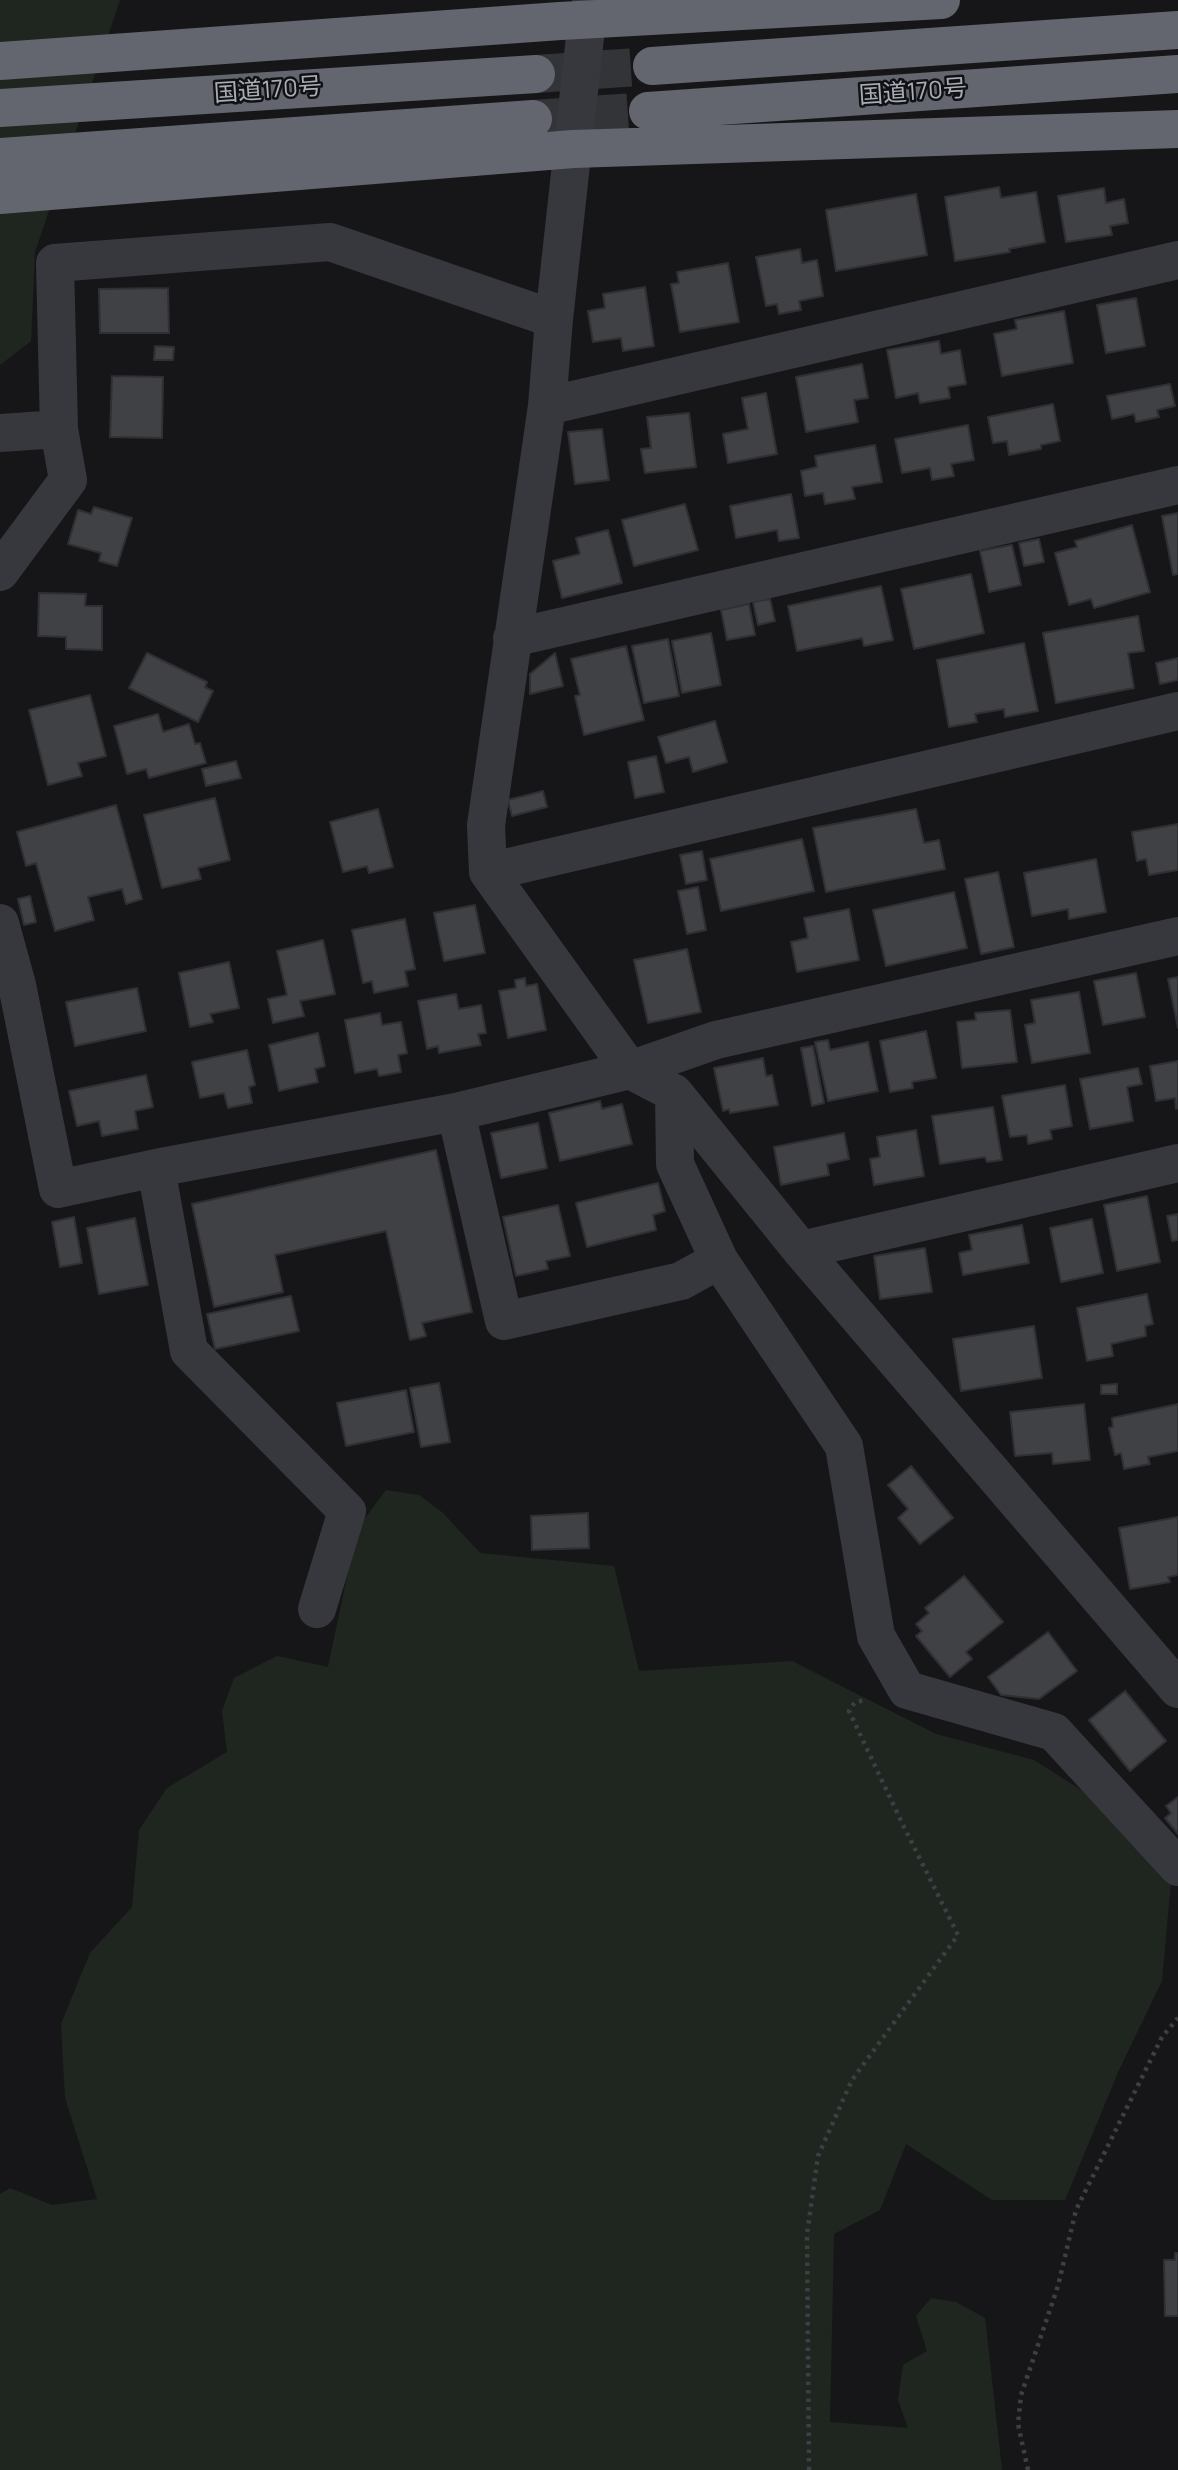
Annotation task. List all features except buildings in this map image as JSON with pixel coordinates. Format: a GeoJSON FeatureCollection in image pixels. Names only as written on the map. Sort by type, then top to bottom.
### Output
{"type":"FeatureCollection","features":[{"type":"Feature","properties":{"kind":"highway"},"geometry":{"type":"LineString","coordinates":[[0,61],[273,40],[589,10],[941,0]]}},
{"type":"Feature","properties":{"kind":"highway","name":"国道170号"},"geometry":{"type":"LineString","coordinates":[[652,66],[1178,30]]}},
{"type":"Feature","properties":{"kind":"highway","name":"国道170号"},"geometry":{"type":"LineString","coordinates":[[0,108],[536,74]]}},
{"type":"Feature","properties":{"kind":"highway","name":"国道170号"},"geometry":{"type":"LineString","coordinates":[[648,111],[1178,74]]}},
{"type":"Feature","properties":{"kind":"highway","name":"国道170号"},"geometry":{"type":"LineString","coordinates":[[0,157],[533,119]]}},
{"type":"Feature","properties":{"kind":"highway"},"geometry":{"type":"LineString","coordinates":[[0,195],[573,149],[1178,129]]}},
{"type":"Feature","properties":{"kind":"street"},"geometry":{"type":"LineString","coordinates":[[589,10],[554,319],[547,407],[486,825],[488,872],[630,1070],[674,1093],[801,1250],[1178,1689]]}},
{"type":"Feature","properties":{"kind":"street"},"geometry":{"type":"LineString","coordinates":[[0,572],[68,480],[59,429],[54,263],[330,242],[554,319]]}},
{"type":"Feature","properties":{"kind":"street"},"geometry":{"type":"LineString","coordinates":[[547,407],[1178,260]]}},
{"type":"Feature","properties":{"kind":"street"},"geometry":{"type":"LineString","coordinates":[[0,433],[59,429]]}},
{"type":"Feature","properties":{"kind":"street"},"geometry":{"type":"LineString","coordinates":[[512,638],[1178,485]]}},
{"type":"Feature","properties":{"kind":"street"},"geometry":{"type":"LineString","coordinates":[[488,872],[1178,711]]}},
{"type":"Feature","properties":{"kind":"street"},"geometry":{"type":"LineString","coordinates":[[0,923],[17,985],[58,1189],[156,1167],[456,1112],[630,1070],[716,1040],[1178,936]]}},
{"type":"Feature","properties":{"kind":"street"},"geometry":{"type":"LineString","coordinates":[[674,1093],[676,1164],[719,1260],[844,1447],[876,1636],[907,1690],[1054,1732],[1178,1867]]}},
{"type":"Feature","properties":{"kind":"street"},"geometry":{"type":"LineString","coordinates":[[456,1112],[504,1321],[681,1281],[719,1260]]}},
{"type":"Feature","properties":{"kind":"street"},"geometry":{"type":"LineString","coordinates":[[801,1250],[1178,1163]]}},
{"type":"Feature","properties":{"kind":"street"},"geometry":{"type":"LineString","coordinates":[[156,1167],[189,1351],[347,1511],[317,1609]]}},
{"type":"Feature","properties":{"kind":"path"},"geometry":{"type":"LineString","coordinates":[[809,2470],[807,2234],[818,2156],[852,2080],[958,1935],[849,1711],[855,1702],[897,1698],[907,1690]]}},
{"type":"Feature","properties":{"kind":"path"},"geometry":{"type":"LineString","coordinates":[[1028,2470],[1018,2424],[1021,2395],[1058,2286],[1076,2210],[1162,2037],[1178,2018]]}},
{"type":"Feature","properties":{"kind":"shaded area"},"geometry":{"type":"Polygon","coordinates":[[[0,0],[120,0],[35,252],[31,341],[0,365],[0,0]]]}},
{"type":"Feature","properties":{"kind":"shaded area"},"geometry":{"type":"Polygon","coordinates":[[[386,1490],[419,1495],[443,1513],[480,1553],[614,1566],[639,1671],[792,1661],[936,1734],[1034,1760],[1103,1804],[1171,1881],[1162,1981],[1119,2070],[1065,2200],[992,2200],[906,2144],[880,2210],[834,2234],[830,2422],[908,2428],[898,2400],[903,2365],[927,2351],[916,2316],[931,2298],[956,2302],[985,2318],[1002,2470],[0,2470],[0,2194],[10,2188],[52,2205],[97,2199],[65,2098],[61,2024],[90,1953],[132,1907],[139,1830],[167,1788],[227,1752],[222,1711],[234,1678],[277,1656],[328,1667],[357,1529],[386,1490]]]}},
{"type":"Feature","properties":{"kind":"tunnel"},"geometry":{"type":"LineString","coordinates":[[536,74],[652,66]]}},
{"type":"Feature","properties":{"kind":"tunnel"},"geometry":{"type":"LineString","coordinates":[[533,119],[648,111]]}}]}
